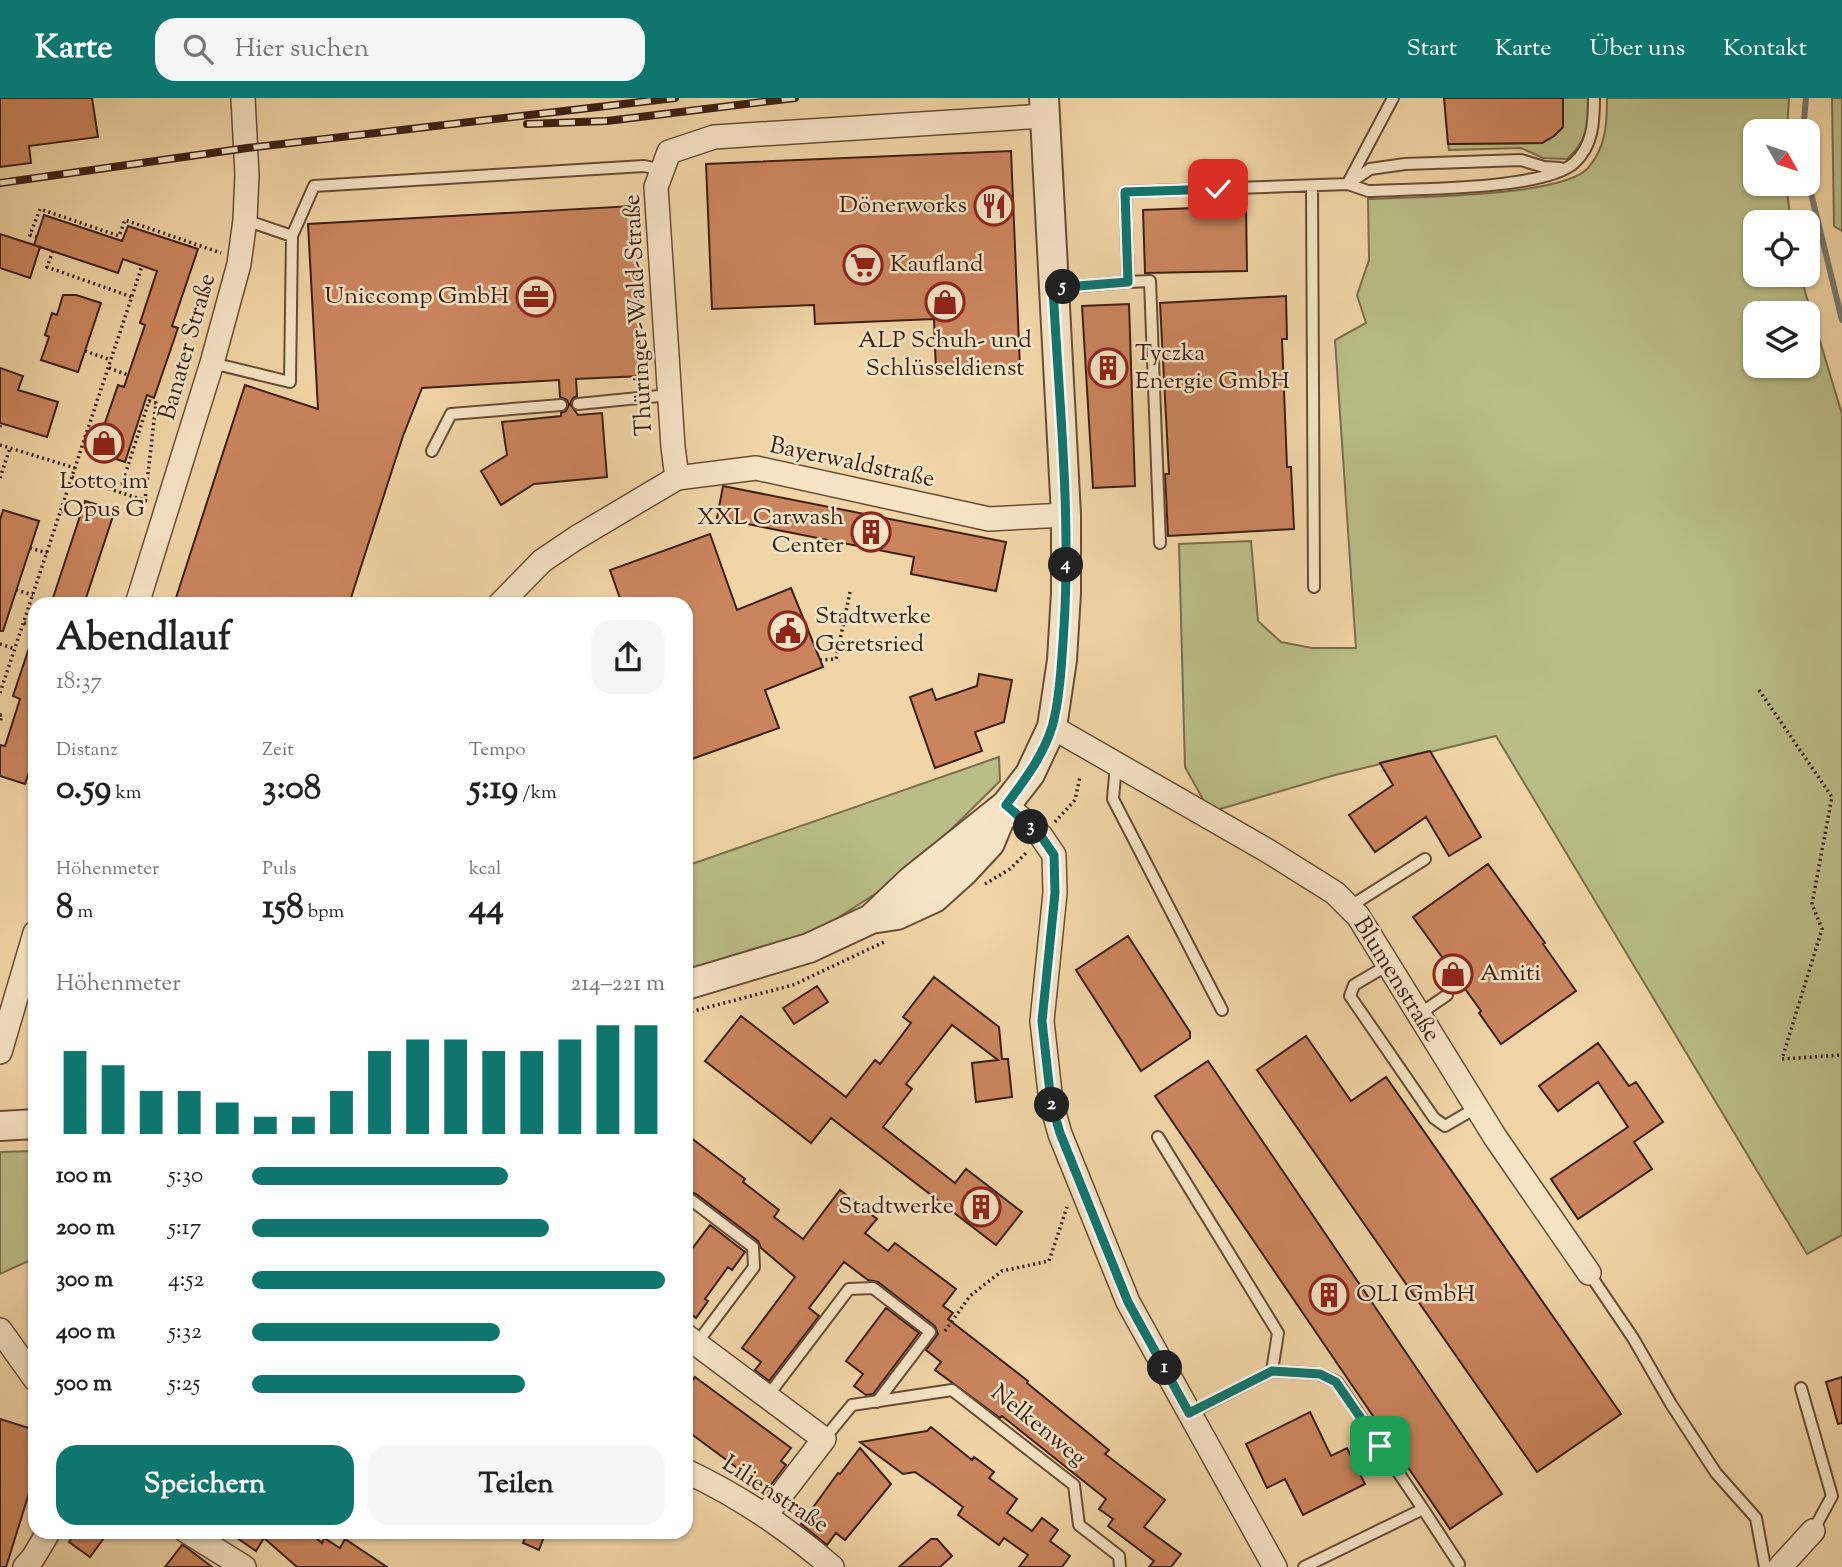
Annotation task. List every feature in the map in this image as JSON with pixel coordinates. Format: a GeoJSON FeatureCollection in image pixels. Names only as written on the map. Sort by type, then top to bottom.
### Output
{"type":"FeatureCollection","features":[{"type":"Feature","properties":{"kind":"street","name":"Banater Straße"},"geometry":{"type":"LineString","coordinates":[[139,597],[212,363],[239,259],[245,220],[247,148],[243,98]]}},
{"type":"Feature","properties":{"kind":"street","name":"Thüringer-Wald-Straße"},"geometry":{"type":"LineString","coordinates":[[677,478],[656,187],[669,152],[714,137],[1044,107]]}},
{"type":"Feature","properties":{"kind":"street"},"geometry":{"type":"LineString","coordinates":[[693,983],[809,948],[871,919],[911,881],[1006,805],[1030,774],[1052,727],[1062,660],[1066,593],[1066,515],[1044,107]]}},
{"type":"Feature","properties":{"kind":"street","name":"Bayerwaldstraße"},"geometry":{"type":"LineString","coordinates":[[507,597],[542,561],[677,478],[756,468],[989,519],[1066,515]]}},
{"type":"Feature","properties":{"kind":"street","name":"Blumenstraße"},"geometry":{"type":"LineString","coordinates":[[1052,727],[1268,851],[1335,893],[1358,916],[1476,1108],[1589,1273]]}},
{"type":"Feature","properties":{"kind":"street"},"geometry":{"type":"LineString","coordinates":[[1006,805],[1041,836],[1054,855],[1055,893],[1042,1021],[1051,1102],[1060,1133],[1128,1302],[1275,1567]]}},
{"type":"Feature","properties":{"kind":"street"},"geometry":{"type":"LineString","coordinates":[[0,1052],[28,957]]}},
{"type":"Feature","properties":{"kind":"street"},"geometry":{"type":"LineString","coordinates":[[0,1126],[28,1124]]}},
{"type":"Feature","properties":{"kind":"street"},"geometry":{"type":"LineString","coordinates":[[0,1329],[28,1369]]}},
{"type":"Feature","properties":{"kind":"street"},"geometry":{"type":"LineString","coordinates":[[693,1341],[824,1439]]}},
{"type":"Feature","properties":{"kind":"street","name":"Nelkenweg"},"geometry":{"type":"LineString","coordinates":[[765,1516],[824,1439]]}},
{"type":"Feature","properties":{"kind":"street","name":"Lilienstraße"},"geometry":{"type":"LineString","coordinates":[[693,1475],[765,1516],[832,1567]]}},
{"type":"Feature","properties":{"kind":"street"},"geometry":{"type":"LineString","coordinates":[[1780,1567],[1813,1531]]}},
{"type":"Feature","properties":{"kind":"street"},"geometry":{"type":"LineString","coordinates":[[34,1564],[45,1539]]}},
{"type":"Feature","properties":{"kind":"street"},"geometry":{"type":"LineString","coordinates":[[199,1539],[244,1567]]}},
{"type":"Feature","properties":{"kind":"lane"},"geometry":{"type":"LineString","coordinates":[[1348,184],[1394,98]]}},
{"type":"Feature","properties":{"kind":"lane"},"geometry":{"type":"LineString","coordinates":[[1128,282],[1125,192],[1348,184],[1368,191],[1525,181],[1567,168],[1577,160],[1590,140],[1594,122],[1594,98]]}},
{"type":"Feature","properties":{"kind":"lane"},"geometry":{"type":"LineString","coordinates":[[1348,184],[1370,169],[1405,164],[1521,160],[1544,167],[1567,168]]}},
{"type":"Feature","properties":{"kind":"lane"},"geometry":{"type":"LineString","coordinates":[[212,363],[290,382],[292,236],[314,186],[644,166],[663,170]]}},
{"type":"Feature","properties":{"kind":"lane"},"geometry":{"type":"LineString","coordinates":[[1312,186],[1314,587]]}},
{"type":"Feature","properties":{"kind":"lane"},"geometry":{"type":"LineString","coordinates":[[245,220],[292,236]]}},
{"type":"Feature","properties":{"kind":"lane"},"geometry":{"type":"LineString","coordinates":[[1053,288],[1150,281],[1160,543]]}},
{"type":"Feature","properties":{"kind":"lane"},"geometry":{"type":"LineString","coordinates":[[578,404],[669,395]]}},
{"type":"Feature","properties":{"kind":"lane"},"geometry":{"type":"LineString","coordinates":[[432,451],[451,414],[561,405]]}},
{"type":"Feature","properties":{"kind":"lane"},"geometry":{"type":"LineString","coordinates":[[1116,764],[1114,799],[1222,1010]]}},
{"type":"Feature","properties":{"kind":"lane"},"geometry":{"type":"LineString","coordinates":[[1349,907],[1425,859]]}},
{"type":"Feature","properties":{"kind":"lane"},"geometry":{"type":"LineString","coordinates":[[1388,965],[1353,985],[1350,996],[1434,1118],[1445,1126],[1476,1108]]}},
{"type":"Feature","properties":{"kind":"lane"},"geometry":{"type":"LineString","coordinates":[[1418,1015],[1447,995]]}},
{"type":"Feature","properties":{"kind":"lane"},"geometry":{"type":"LineString","coordinates":[[1158,1138],[1278,1334],[1272,1371]]}},
{"type":"Feature","properties":{"kind":"lane"},"geometry":{"type":"LineString","coordinates":[[693,1202],[753,1247],[754,1267],[693,1337]]}},
{"type":"Feature","properties":{"kind":"lane"},"geometry":{"type":"LineString","coordinates":[[1589,1273],[1633,1338],[1716,1474],[1756,1518],[1765,1567]]}},
{"type":"Feature","properties":{"kind":"lane"},"geometry":{"type":"LineString","coordinates":[[767,1397],[849,1289],[873,1288],[930,1332],[877,1402]]}},
{"type":"Feature","properties":{"kind":"lane"},"geometry":{"type":"LineString","coordinates":[[1189,1413],[1272,1371],[1320,1374],[1336,1382],[1459,1564]]}},
{"type":"Feature","properties":{"kind":"lane"},"geometry":{"type":"LineString","coordinates":[[1801,1388],[1832,1496],[1813,1531]]}},
{"type":"Feature","properties":{"kind":"lane","name":"Nelkenweg"},"geometry":{"type":"LineString","coordinates":[[824,1439],[852,1405],[952,1390],[1074,1485],[1079,1525],[1119,1556],[1119,1567]]}},
{"type":"Feature","properties":{"kind":"lane"},"geometry":{"type":"LineString","coordinates":[[1304,1567],[1423,1509]]}},
{"type":"Feature","properties":{"kind":"path"},"geometry":{"type":"LineString","coordinates":[[37,237],[30,235],[40,209],[119,236],[125,220],[156,233],[239,259]]}},
{"type":"Feature","properties":{"kind":"path"},"geometry":{"type":"LineString","coordinates":[[52,251],[47,267],[132,297]]}},
{"type":"Feature","properties":{"kind":"path"},"geometry":{"type":"LineString","coordinates":[[16,590],[33,595],[142,266]]}},
{"type":"Feature","properties":{"kind":"path"},"geometry":{"type":"LineString","coordinates":[[85,351],[111,360]]}},
{"type":"Feature","properties":{"kind":"path"},"geometry":{"type":"LineString","coordinates":[[108,368],[128,375]]}},
{"type":"Feature","properties":{"kind":"path"},"geometry":{"type":"LineString","coordinates":[[72,477],[143,500],[156,403],[149,401],[122,484],[98,476],[95,484]]}},
{"type":"Feature","properties":{"kind":"path"},"geometry":{"type":"LineString","coordinates":[[0,445],[75,468]]}},
{"type":"Feature","properties":{"kind":"path"},"geometry":{"type":"LineString","coordinates":[[0,478],[10,448]]}},
{"type":"Feature","properties":{"kind":"path"},"geometry":{"type":"LineString","coordinates":[[61,511],[80,517]]}},
{"type":"Feature","properties":{"kind":"path"},"geometry":{"type":"LineString","coordinates":[[30,548],[47,553]]}},
{"type":"Feature","properties":{"kind":"path"},"geometry":{"type":"LineString","coordinates":[[820,660],[836,659],[850,592]]}},
{"type":"Feature","properties":{"kind":"path"},"geometry":{"type":"LineString","coordinates":[[0,693],[28,611]]}},
{"type":"Feature","properties":{"kind":"path"},"geometry":{"type":"LineString","coordinates":[[24,623],[28,624]]}},
{"type":"Feature","properties":{"kind":"path"},"geometry":{"type":"LineString","coordinates":[[0,644],[15,649]]}},
{"type":"Feature","properties":{"kind":"path"},"geometry":{"type":"LineString","coordinates":[[1759,690],[1832,797],[1812,904],[1822,929],[1782,1059],[1842,1055]]}},
{"type":"Feature","properties":{"kind":"path"},"geometry":{"type":"LineString","coordinates":[[0,715],[0,722]]}},
{"type":"Feature","properties":{"kind":"path"},"geometry":{"type":"LineString","coordinates":[[940,1339],[970,1296],[1002,1271],[1049,1261],[1077,1175]]}},
{"type":"Feature","properties":{"kind":"green space"},"geometry":{"type":"Polygon","coordinates":[[[1563,98],[1589,98],[1586,132],[1579,146],[1567,159],[1543,158],[1521,148],[1449,150],[1448,144],[1542,143],[1563,127],[1563,98]]]}},
{"type":"Feature","properties":{"kind":"green space"},"geometry":{"type":"Polygon","coordinates":[[[1607,98],[1789,98],[1788,119],[1743,119],[1743,196],[1788,196],[1789,210],[1743,210],[1743,287],[1804,287],[1808,301],[1743,301],[1743,378],[1820,378],[1820,341],[1842,414],[1842,1235],[1807,1254],[1496,736],[1335,775],[1210,812],[1185,767],[1179,544],[1251,541],[1258,621],[1281,642],[1312,648],[1356,648],[1335,340],[1366,323],[1357,295],[1369,260],[1368,199],[1484,194],[1549,185],[1573,178],[1588,168],[1594,160],[1602,144],[1607,98]]]}},
{"type":"Feature","properties":{"kind":"green space"},"geometry":{"type":"Polygon","coordinates":[[[1832,98],[1842,98],[1842,231],[1834,226],[1832,98]]]}},
{"type":"Feature","properties":{"kind":"green space"},"geometry":{"type":"Polygon","coordinates":[[[999,757],[1000,781],[905,875],[817,931],[693,972],[693,864],[999,757]]]}},
{"type":"Feature","properties":{"kind":"green space"},"geometry":{"type":"Polygon","coordinates":[[[28,1151],[28,1261],[0,1274],[0,1152],[28,1151]]]}},
{"type":"Feature","properties":{"kind":"building"},"geometry":{"type":"Polygon","coordinates":[[[0,98],[92,98],[98,137],[29,146],[31,163],[0,167],[0,98]]]}},
{"type":"Feature","properties":{"kind":"building"},"geometry":{"type":"Polygon","coordinates":[[[1444,98],[1563,98],[1563,127],[1542,143],[1448,144],[1444,98]]]}},
{"type":"Feature","properties":{"kind":"building","name":"Kaufland"},"geometry":{"type":"Polygon","coordinates":[[[1011,151],[1020,368],[936,372],[934,319],[815,324],[814,305],[712,309],[706,164],[1011,151]]]}},
{"type":"Feature","properties":{"kind":"building"},"geometry":{"type":"Polygon","coordinates":[[[633,206],[642,376],[576,379],[577,396],[570,404],[578,415],[602,413],[607,477],[534,484],[501,505],[481,471],[507,455],[502,422],[561,416],[569,405],[567,400],[560,397],[559,380],[422,388],[403,436],[351,597],[176,597],[245,385],[318,409],[308,224],[633,206]]]}},
{"type":"Feature","properties":{"kind":"building"},"geometry":{"type":"Polygon","coordinates":[[[1246,206],[1247,271],[1145,273],[1143,210],[1246,206]]]}},
{"type":"Feature","properties":{"kind":"building"},"geometry":{"type":"Polygon","coordinates":[[[44,215],[122,241],[128,226],[198,249],[172,326],[178,328],[154,398],[147,395],[125,462],[95,452],[118,385],[124,387],[145,325],[140,323],[157,271],[123,259],[118,273],[34,245],[44,215]]]}},
{"type":"Feature","properties":{"kind":"building"},"geometry":{"type":"Polygon","coordinates":[[[0,234],[40,247],[30,278],[0,268],[0,234]]]}},
{"type":"Feature","properties":{"kind":"building"},"geometry":{"type":"Polygon","coordinates":[[[63,295],[76,295],[101,303],[78,372],[41,360],[49,337],[45,335],[52,313],[57,315],[63,295]]]}},
{"type":"Feature","properties":{"kind":"building"},"geometry":{"type":"Polygon","coordinates":[[[1286,296],[1287,339],[1282,339],[1287,467],[1291,467],[1294,529],[1168,536],[1165,474],[1169,474],[1160,303],[1286,296]]]}},
{"type":"Feature","properties":{"kind":"building","name":"Tyczka Energie GmbH"},"geometry":{"type":"Polygon","coordinates":[[[1129,304],[1135,486],[1093,488],[1082,306],[1129,304]]]}},
{"type":"Feature","properties":{"kind":"building"},"geometry":{"type":"Polygon","coordinates":[[[0,368],[23,376],[18,390],[58,402],[47,437],[0,423],[0,368]]]}},
{"type":"Feature","properties":{"kind":"building","name":"XXL Carwash Center"},"geometry":{"type":"Polygon","coordinates":[[[723,486],[1006,542],[996,591],[911,574],[914,557],[717,518],[723,486]]]}},
{"type":"Feature","properties":{"kind":"building"},"geometry":{"type":"Polygon","coordinates":[[[85,501],[115,510],[86,597],[53,597],[85,501]]]}},
{"type":"Feature","properties":{"kind":"building"},"geometry":{"type":"Polygon","coordinates":[[[3,510],[39,521],[3,631],[0,631],[0,520],[3,510]]]}},
{"type":"Feature","properties":{"kind":"building"},"geometry":{"type":"Polygon","coordinates":[[[710,534],[737,610],[791,588],[823,667],[765,690],[779,728],[693,759],[693,597],[620,597],[610,570],[710,534]]]}},
{"type":"Feature","properties":{"kind":"building"},"geometry":{"type":"Polygon","coordinates":[[[28,651],[28,775],[25,784],[0,776],[0,745],[5,746],[20,699],[13,696],[28,651]]]}},
{"type":"Feature","properties":{"kind":"building"},"geometry":{"type":"Polygon","coordinates":[[[979,674],[1012,680],[1004,722],[975,732],[982,751],[935,768],[910,697],[932,689],[936,700],[977,686],[979,674]]]}},
{"type":"Feature","properties":{"kind":"building"},"geometry":{"type":"Polygon","coordinates":[[[1430,751],[1481,837],[1449,856],[1426,817],[1375,852],[1349,815],[1393,785],[1380,763],[1430,751]]]}},
{"type":"Feature","properties":{"kind":"building"},"geometry":{"type":"Polygon","coordinates":[[[1488,864],[1576,991],[1501,1044],[1479,1013],[1481,1011],[1413,917],[1488,864]]]}},
{"type":"Feature","properties":{"kind":"building"},"geometry":{"type":"Polygon","coordinates":[[[1128,936],[1190,1032],[1190,1038],[1141,1071],[1076,970],[1128,936]]]}},
{"type":"Feature","properties":{"kind":"building"},"geometry":{"type":"Polygon","coordinates":[[[934,977],[999,1027],[1002,1059],[1008,1059],[1012,1097],[976,1102],[972,1063],[998,1060],[952,1025],[906,1084],[912,1089],[883,1127],[955,1183],[966,1169],[1022,1212],[996,1245],[831,1118],[811,1143],[705,1061],[741,1016],[846,1097],[875,1060],[880,1064],[911,1023],[903,1017],[934,977]]]}},
{"type":"Feature","properties":{"kind":"building"},"geometry":{"type":"Polygon","coordinates":[[[817,986],[828,1002],[794,1024],[783,1008],[817,986]]]}},
{"type":"Feature","properties":{"kind":"building"},"geometry":{"type":"Polygon","coordinates":[[[1306,1036],[1351,1101],[1386,1077],[1621,1414],[1537,1472],[1257,1070],[1306,1036]]]}},
{"type":"Feature","properties":{"kind":"building"},"geometry":{"type":"Polygon","coordinates":[[[1598,1043],[1629,1086],[1636,1082],[1663,1122],[1634,1142],[1652,1169],[1578,1219],[1551,1179],[1628,1127],[1598,1082],[1558,1111],[1539,1086],[1598,1043]]]}},
{"type":"Feature","properties":{"kind":"building","name":"OLI GmbH"},"geometry":{"type":"Polygon","coordinates":[[[1208,1061],[1502,1494],[1450,1529],[1155,1096],[1208,1061]]]}},
{"type":"Feature","properties":{"kind":"building"},"geometry":{"type":"Polygon","coordinates":[[[693,1139],[745,1179],[743,1182],[779,1210],[774,1217],[803,1239],[840,1190],[877,1219],[865,1233],[888,1251],[895,1243],[956,1289],[943,1306],[953,1313],[948,1319],[1028,1381],[1027,1383],[1109,1450],[1105,1454],[1165,1500],[1144,1527],[1181,1554],[1171,1567],[1149,1567],[1154,1561],[1108,1526],[1113,1519],[1099,1509],[1106,1499],[1002,1416],[1000,1418],[935,1370],[941,1362],[926,1350],[938,1334],[935,1326],[878,1282],[868,1280],[844,1262],[809,1308],[819,1316],[769,1381],[755,1370],[761,1362],[742,1348],[795,1277],[761,1248],[758,1241],[693,1193],[693,1139]]]}},
{"type":"Feature","properties":{"kind":"building"},"geometry":{"type":"Polygon","coordinates":[[[710,1225],[745,1252],[732,1270],[728,1267],[705,1299],[708,1301],[696,1318],[693,1316],[693,1248],[710,1225]]]}},
{"type":"Feature","properties":{"kind":"building"},"geometry":{"type":"Polygon","coordinates":[[[886,1308],[919,1333],[873,1394],[866,1395],[854,1386],[863,1374],[846,1361],[886,1308]]]}},
{"type":"Feature","properties":{"kind":"building"},"geometry":{"type":"Polygon","coordinates":[[[695,1377],[791,1448],[781,1461],[786,1465],[767,1490],[693,1435],[695,1377]]]}},
{"type":"Feature","properties":{"kind":"building"},"geometry":{"type":"Polygon","coordinates":[[[1842,1377],[1842,1423],[1838,1424],[1826,1382],[1842,1377]]]}},
{"type":"Feature","properties":{"kind":"building"},"geometry":{"type":"Polygon","coordinates":[[[1310,1412],[1331,1456],[1347,1448],[1365,1484],[1303,1515],[1285,1479],[1267,1488],[1246,1444],[1310,1412]]]}},
{"type":"Feature","properties":{"kind":"building"},"geometry":{"type":"Polygon","coordinates":[[[0,1419],[28,1428],[28,1496],[6,1567],[0,1567],[0,1419]]]}},
{"type":"Feature","properties":{"kind":"building"},"geometry":{"type":"Polygon","coordinates":[[[931,1427],[972,1460],[974,1457],[994,1472],[989,1478],[1017,1499],[1007,1513],[1032,1531],[1042,1518],[1058,1530],[1050,1541],[1070,1556],[1062,1567],[1019,1567],[1028,1555],[1004,1538],[999,1545],[958,1515],[963,1507],[935,1486],[915,1472],[903,1474],[860,1442],[927,1431],[931,1427]]]}},
{"type":"Feature","properties":{"kind":"building"},"geometry":{"type":"Polygon","coordinates":[[[860,1448],[891,1484],[845,1540],[836,1533],[827,1545],[801,1524],[860,1448]]]}},
{"type":"Feature","properties":{"kind":"building"},"geometry":{"type":"Polygon","coordinates":[[[71,1539],[103,1539],[90,1557],[69,1542],[71,1539]]]}},
{"type":"Feature","properties":{"kind":"building"},"geometry":{"type":"Polygon","coordinates":[[[239,1539],[263,1539],[256,1551],[239,1539]]]}},
{"type":"Feature","properties":{"kind":"building"},"geometry":{"type":"Polygon","coordinates":[[[265,1539],[317,1539],[322,1543],[326,1539],[340,1548],[345,1539],[387,1567],[297,1567],[265,1539]]]}},
{"type":"Feature","properties":{"kind":"building"},"geometry":{"type":"Polygon","coordinates":[[[525,1539],[543,1539],[539,1550],[523,1543],[525,1539]]]}},
{"type":"Feature","properties":{"kind":"building"},"geometry":{"type":"Polygon","coordinates":[[[931,1539],[937,1539],[952,1556],[940,1567],[899,1567],[931,1539]]]}},
{"type":"Feature","properties":{"kind":"building"},"geometry":{"type":"Polygon","coordinates":[[[182,1545],[186,1547],[212,1567],[165,1567],[182,1545]]]}},
{"type":"Feature","properties":{"kind":"waterway"},"geometry":{"type":"LineString","coordinates":[[1804,119],[1806,98]]}},
{"type":"Feature","properties":{"kind":"waterway"},"geometry":{"type":"LineString","coordinates":[[1812,196],[1842,320]]}},
{"type":"Feature","properties":{"kind":"railway"},"geometry":{"type":"LineString","coordinates":[[0,183],[247,148],[675,98]]}},
{"type":"Feature","properties":{"kind":"railway"},"geometry":{"type":"LineString","coordinates":[[527,124],[607,121],[795,98]]}},
{"type":"Feature","properties":{"kind":"place","name":"Dönerworks"},"geometry":{"type":"Point","coordinates":[994,206]}},
{"type":"Feature","properties":{"kind":"place","name":"Kaufland"},"geometry":{"type":"Point","coordinates":[863,265]}},
{"type":"Feature","properties":{"kind":"place","name":"Uniccomp GmbH"},"geometry":{"type":"Point","coordinates":[536,297]}},
{"type":"Feature","properties":{"kind":"place","name":"ALP Schuh- und Schlüsseldienst"},"geometry":{"type":"Point","coordinates":[945,302]}},
{"type":"Feature","properties":{"kind":"place","name":"Tyczka Energie GmbH"},"geometry":{"type":"Point","coordinates":[1108,368]}},
{"type":"Feature","properties":{"kind":"place","name":"Lotto im Opus G"},"geometry":{"type":"Point","coordinates":[104,443]}},
{"type":"Feature","properties":{"kind":"place","name":"XXL Carwash Center"},"geometry":{"type":"Point","coordinates":[871,532]}},
{"type":"Feature","properties":{"kind":"place","name":"Stadtwerke Geretsried"},"geometry":{"type":"Point","coordinates":[788,631]}},
{"type":"Feature","properties":{"kind":"place","name":"Amiti"},"geometry":{"type":"Point","coordinates":[1453,974]}},
{"type":"Feature","properties":{"kind":"place","name":"Stadtwerke"},"geometry":{"type":"Point","coordinates":[981,1207]}},
{"type":"Feature","properties":{"kind":"place","name":"OLI GmbH"},"geometry":{"type":"Point","coordinates":[1329,1295]}},
{"type":"Feature","properties":{"kind":"route"},"geometry":{"type":"LineString","coordinates":[[1218,189],[1125,192],[1128,282],[1053,288],[1066,515],[1066,593],[1062,660],[1052,727],[1030,774],[1006,805],[1041,836],[1054,855],[1055,893],[1042,1021],[1051,1102],[1060,1133],[1128,1302],[1189,1413],[1272,1371],[1320,1374],[1336,1382],[1380,1446]]}}]}
